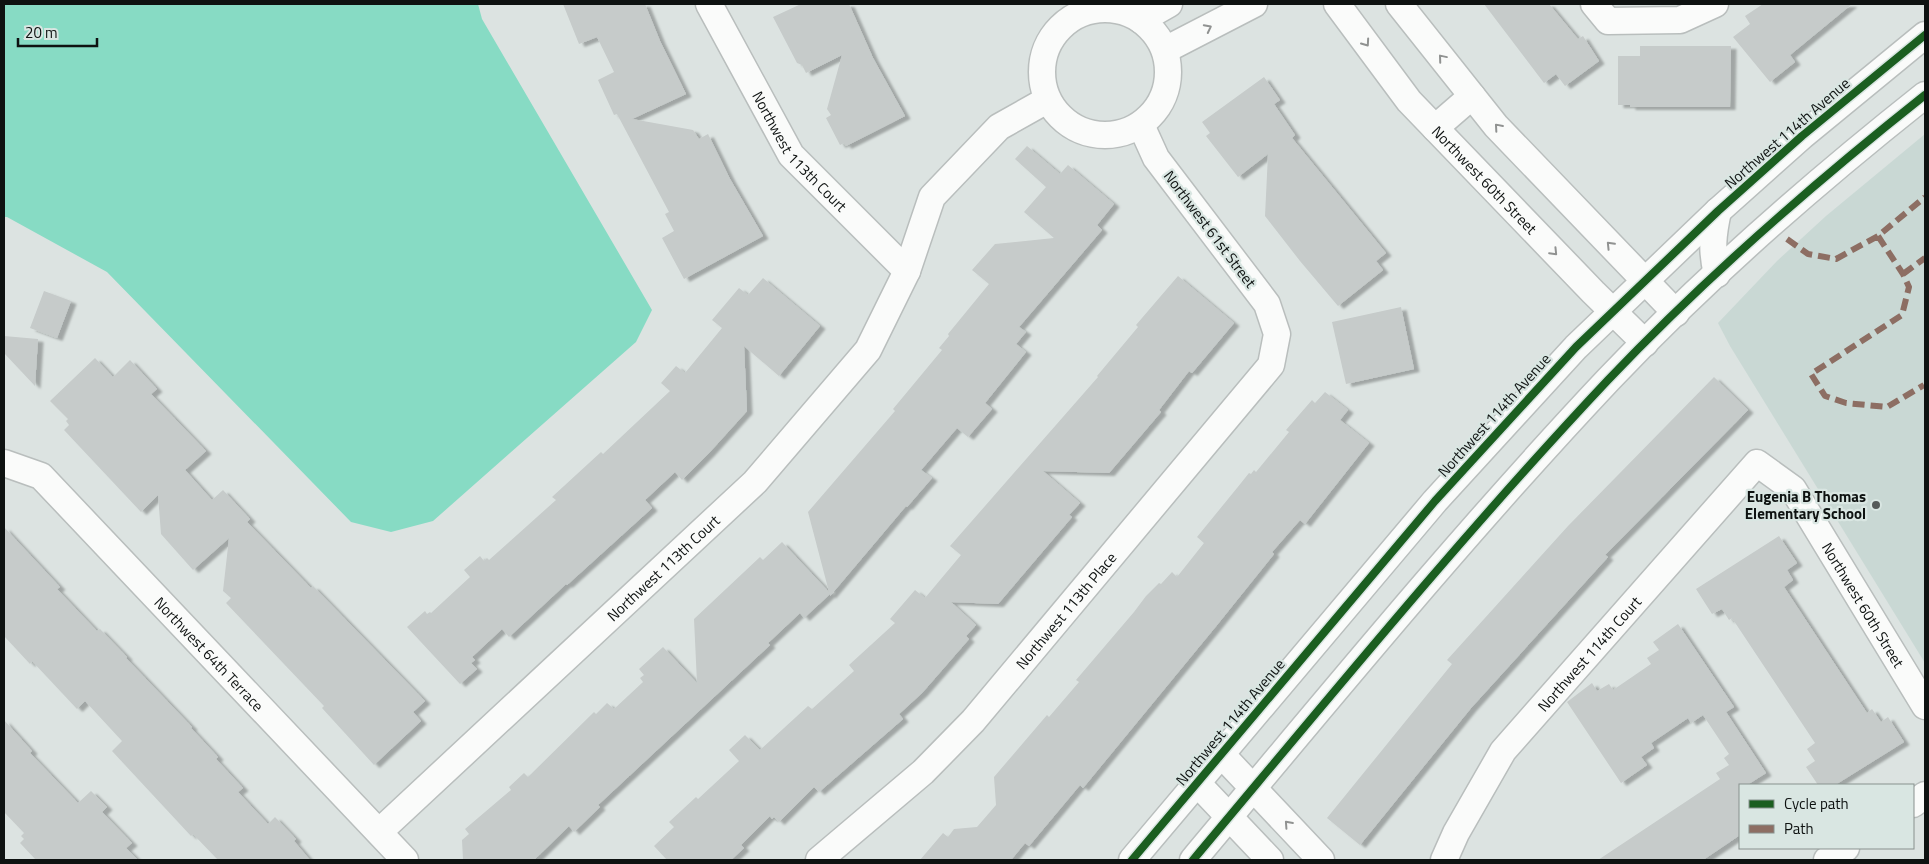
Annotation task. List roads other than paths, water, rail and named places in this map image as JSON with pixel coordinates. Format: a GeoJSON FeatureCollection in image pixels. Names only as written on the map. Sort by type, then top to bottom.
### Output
{"type":"FeatureCollection","features":[{"type":"Feature","properties":{"kind":"street"},"geometry":{"type":"LineString","coordinates":[[1141,20],[1169,4]]}},
{"type":"Feature","properties":{"kind":"street"},"geometry":{"type":"LineString","coordinates":[[1164,50],[1254,4]]}},
{"type":"Feature","properties":{"kind":"street","name":"Northwest 60th Street"},"geometry":{"type":"LineString","coordinates":[[1337,4],[1409,101],[1645,343]]}},
{"type":"Feature","properties":{"kind":"street"},"geometry":{"type":"LineString","coordinates":[[1399,4],[1496,126],[1676,312]]}},
{"type":"Feature","properties":{"kind":"street"},"geometry":{"type":"LineString","coordinates":[[1594,4],[1608,21],[1680,20],[1715,4]]}},
{"type":"Feature","properties":{"kind":"street"},"geometry":{"type":"LineString","coordinates":[[1106,8],[1124,12],[1141,20],[1155,33],[1164,50],[1168,71],[1166,92],[1156,111],[1141,125],[1121,134],[1099,136],[1078,130],[1060,118],[1047,100],[1042,82],[1042,63],[1047,46],[1067,11],[1088,11],[1106,8]]}},
{"type":"Feature","properties":{"kind":"street","name":"Northwest 113th Court"},"geometry":{"type":"LineString","coordinates":[[712,9],[791,155],[907,271]]}},
{"type":"Feature","properties":{"kind":"street","name":"Northwest 114th Avenue"},"geometry":{"type":"LineString","coordinates":[[1132,860],[1435,501],[1576,347],[1612,310],[1718,211],[1809,130],[1925,35]]}},
{"type":"Feature","properties":{"kind":"street"},"geometry":{"type":"LineString","coordinates":[[1193,860],[1488,511],[1610,379],[1676,312],[1717,274],[1840,165],[1925,95]]}},
{"type":"Feature","properties":{"kind":"street"},"geometry":{"type":"LineString","coordinates":[[1435,128],[1472,96]]}},
{"type":"Feature","properties":{"kind":"street","name":"Northwest 113th Court"},"geometry":{"type":"LineString","coordinates":[[379,832],[755,482],[868,350],[907,271],[932,197],[999,127],[1047,100]]}},
{"type":"Feature","properties":{"kind":"street","name":"Northwest 61st Street"},"geometry":{"type":"LineString","coordinates":[[1141,125],[1156,158],[1267,304],[1277,334]]}},
{"type":"Feature","properties":{"kind":"street"},"geometry":{"type":"LineString","coordinates":[[1717,274],[1712,254],[1713,232],[1718,211]]}},
{"type":"Feature","properties":{"kind":"street","name":"Northwest 113th Place"},"geometry":{"type":"LineString","coordinates":[[819,860],[923,772],[972,721],[1271,365],[1277,334]]}},
{"type":"Feature","properties":{"kind":"street","name":"Northwest 64th Terrace"},"geometry":{"type":"LineString","coordinates":[[4,463],[40,476],[405,860]]}},
{"type":"Feature","properties":{"kind":"street","name":"Northwest 60th Street"},"geometry":{"type":"LineString","coordinates":[[1757,463],[1793,489],[1925,706]]}},
{"type":"Feature","properties":{"kind":"street","name":"Northwest 114th Court"},"geometry":{"type":"LineString","coordinates":[[1444,860],[1456,833],[1503,751],[1757,463]]}},
{"type":"Feature","properties":{"kind":"street"},"geometry":{"type":"LineString","coordinates":[[1221,754],[1321,860]]}},
{"type":"Feature","properties":{"kind":"street"},"geometry":{"type":"LineString","coordinates":[[1197,783],[1270,860]]}},
{"type":"Feature","properties":{"kind":"street"},"geometry":{"type":"LineString","coordinates":[[1914,803],[1925,795]]}},
{"type":"Feature","properties":{"kind":"place","name":"Eugenia B Thomas Elementary School"},"geometry":{"type":"Point","coordinates":[1876,505]}}]}
